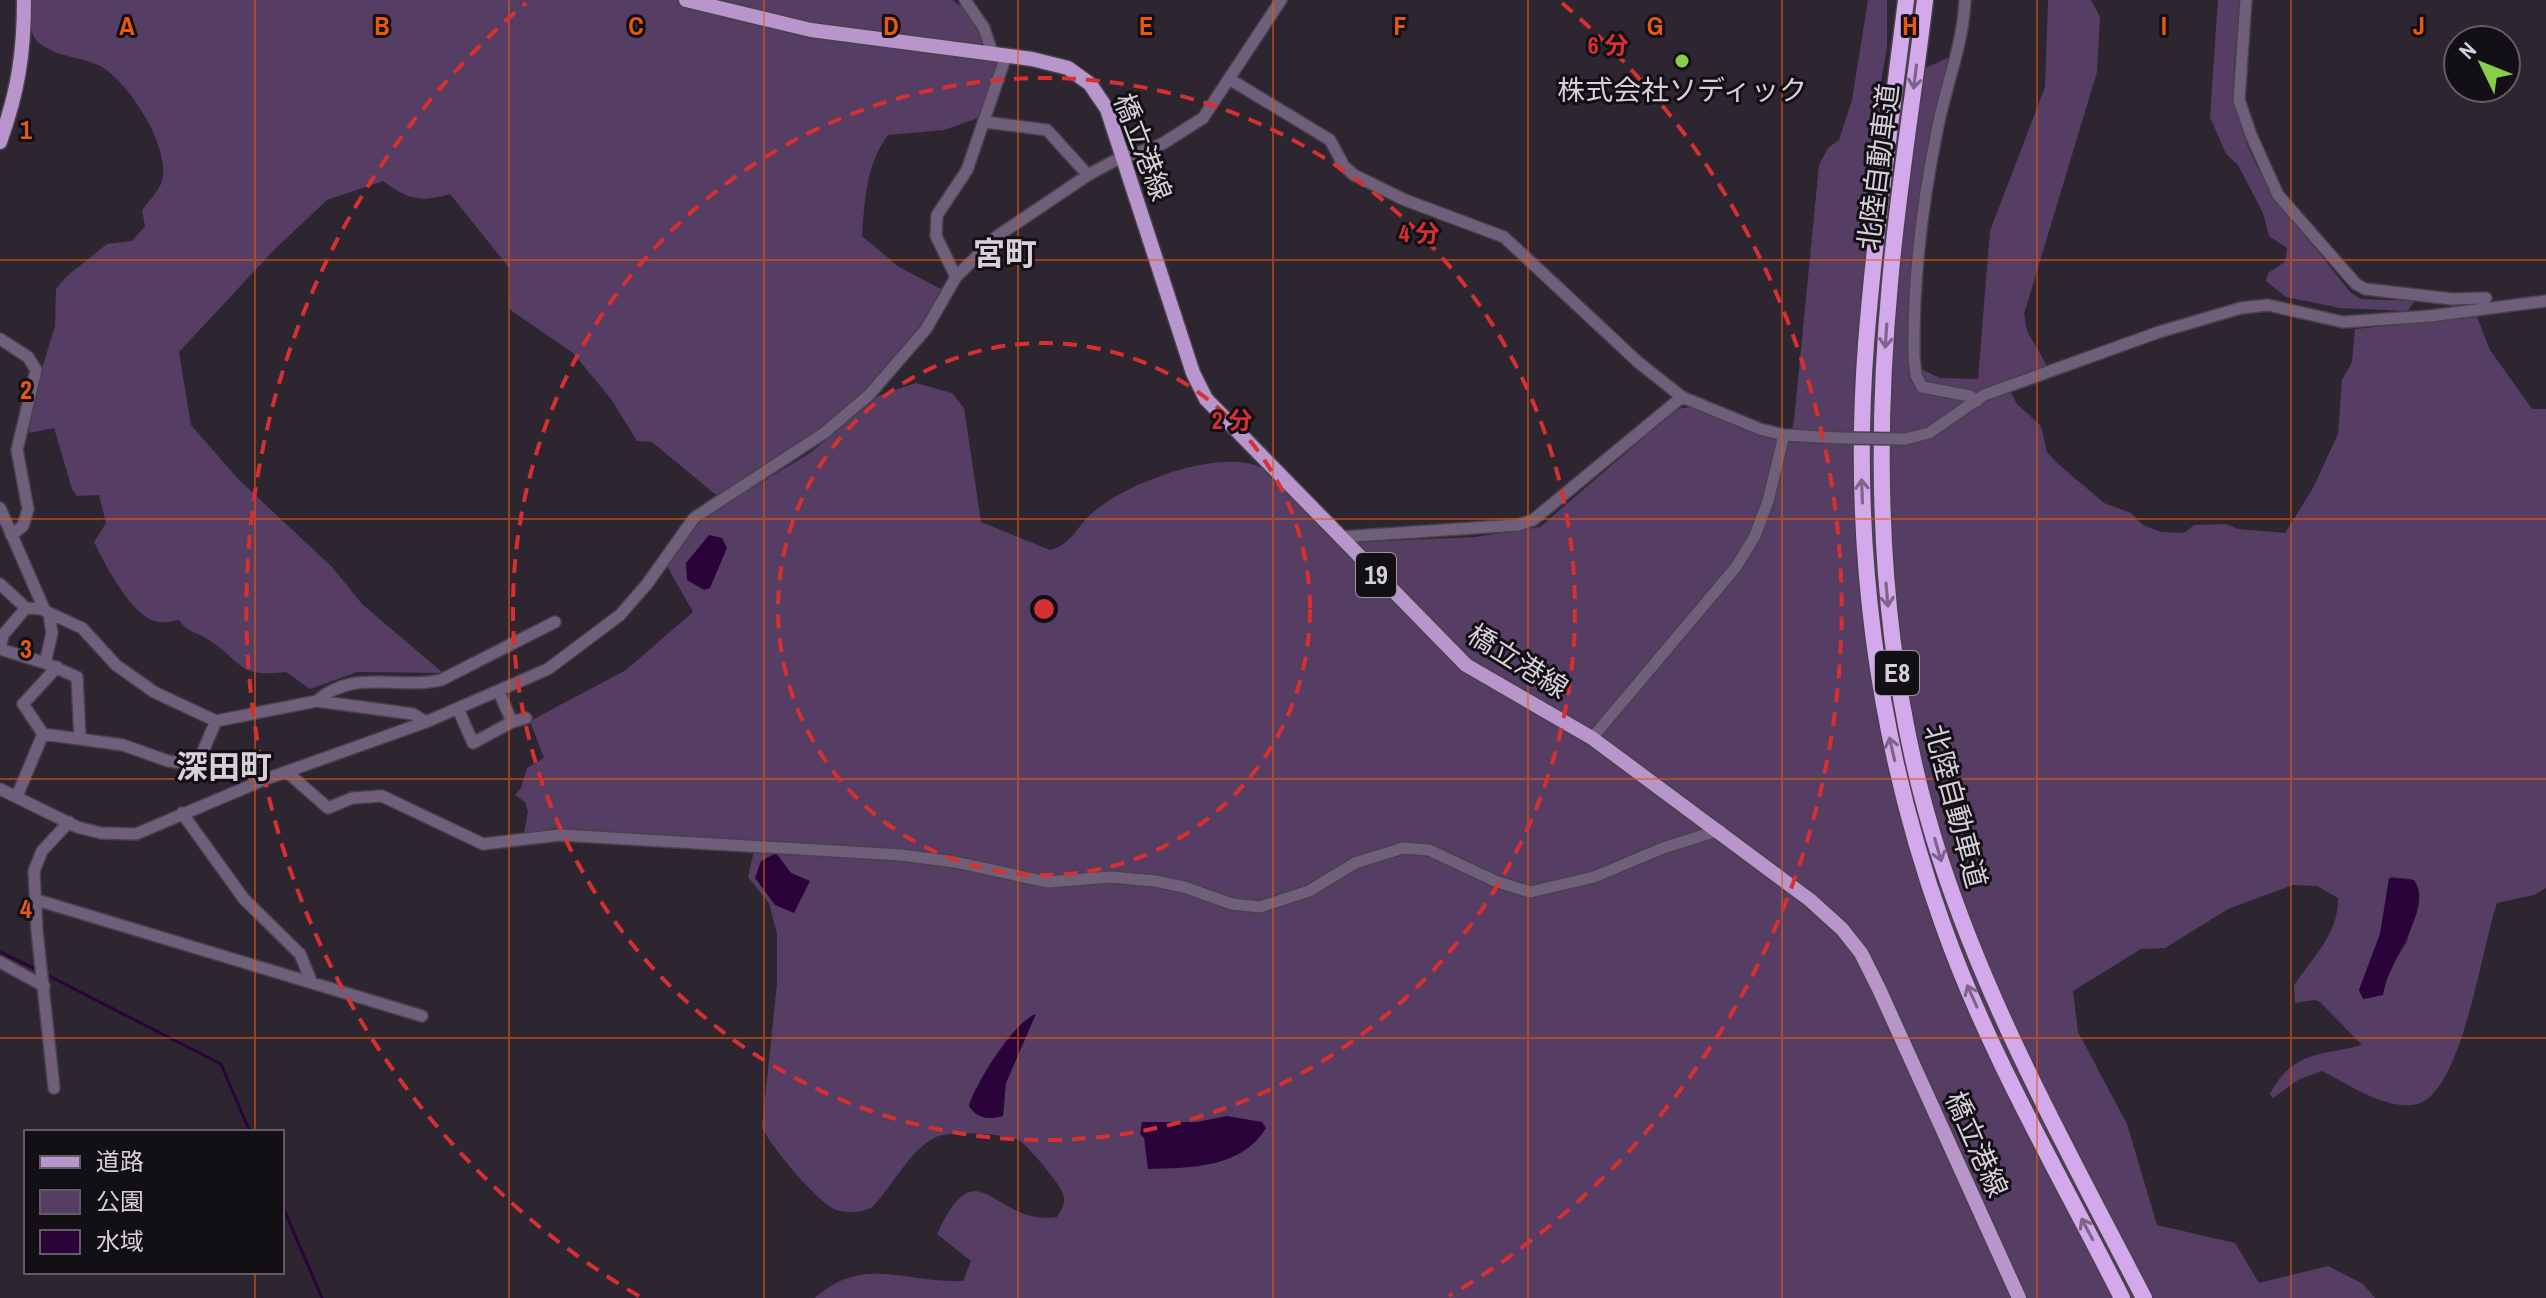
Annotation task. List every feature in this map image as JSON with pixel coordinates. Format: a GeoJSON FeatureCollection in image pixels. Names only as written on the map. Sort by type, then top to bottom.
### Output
{"type":"FeatureCollection","features":[{"type":"Feature","properties":{"kind":"highway","name":"北陸自動車道"},"geometry":{"type":"LineString","coordinates":[[1906,0],[1872,279],[1864,387],[1864,546],[1878,676],[1906,806],[1944,929],[2009,1078],[2122,1298]]}},
{"type":"Feature","properties":{"kind":"highway","name":"北陸自動車道"},"geometry":{"type":"LineString","coordinates":[[1925,0],[1890,281],[1881,415],[1883,541],[1897,670],[1923,796],[1962,922],[2044,1105],[2144,1298]]}},
{"type":"Feature","properties":{"kind":"main road"},"geometry":{"type":"LineString","coordinates":[[0,142],[16,96],[24,52],[24,0]]}},
{"type":"Feature","properties":{"kind":"main road","name":"橋立港線"},"geometry":{"type":"LineString","coordinates":[[686,0],[811,30],[1068,68],[1090,84],[1107,109],[1193,373],[1206,399],[1466,665],[1592,738],[1720,830],[1842,929],[1861,953],[2019,1298]]}},
{"type":"Feature","properties":{"kind":"street"},"geometry":{"type":"LineString","coordinates":[[956,277],[940,248],[935,226],[943,203],[967,170],[985,122],[1000,56],[965,0]]}},
{"type":"Feature","properties":{"kind":"street"},"geometry":{"type":"LineString","coordinates":[[0,789],[69,822],[101,833],[123,835],[146,831],[182,813],[287,772],[426,722],[548,669],[620,615],[647,584],[694,518],[760,478],[850,413],[891,372],[926,329],[956,277],[1011,224],[1088,175],[1162,144],[1203,118],[1231,80],[1281,0]]}},
{"type":"Feature","properties":{"kind":"street"},"geometry":{"type":"LineString","coordinates":[[1965,0],[1964,25],[1937,130],[1923,214],[1914,356],[1916,375],[1922,387],[1929,391],[1970,396],[1977,401]]}},
{"type":"Feature","properties":{"kind":"street"},"geometry":{"type":"LineString","coordinates":[[2246,0],[2239,100],[2278,195],[2356,284],[2365,289],[2452,299],[2486,298]]}},
{"type":"Feature","properties":{"kind":"street"},"geometry":{"type":"LineString","coordinates":[[1231,80],[1330,140],[1344,166],[1354,175],[1405,200],[1504,237],[1638,362],[1682,397],[1784,435],[1905,439],[1929,433],[1977,401],[2084,358],[2241,308],[2268,305],[2343,322],[2430,316],[2546,301]]}},
{"type":"Feature","properties":{"kind":"street"},"geometry":{"type":"LineString","coordinates":[[985,122],[1047,130],[1088,175]]}},
{"type":"Feature","properties":{"kind":"street"},"geometry":{"type":"LineString","coordinates":[[0,339],[28,357],[36,370],[17,450],[28,509],[23,526],[11,535]]}},
{"type":"Feature","properties":{"kind":"street"},"geometry":{"type":"LineString","coordinates":[[1340,537],[1503,527],[1533,520],[1682,397]]}},
{"type":"Feature","properties":{"kind":"street"},"geometry":{"type":"LineString","coordinates":[[1592,738],[1736,567],[1755,536],[1768,501],[1784,435]]}},
{"type":"Feature","properties":{"kind":"street"},"geometry":{"type":"LineString","coordinates":[[0,508],[46,611],[52,633],[51,665],[23,704],[43,734]]}},
{"type":"Feature","properties":{"kind":"street"},"geometry":{"type":"LineString","coordinates":[[0,584],[26,608],[46,611],[82,628],[116,665],[154,692],[216,721],[317,701],[413,714],[426,722]]}},
{"type":"Feature","properties":{"kind":"street"},"geometry":{"type":"LineString","coordinates":[[26,608],[3,635],[0,649],[77,677],[80,738]]}},
{"type":"Feature","properties":{"kind":"street"},"geometry":{"type":"LineString","coordinates":[[317,701],[328,692],[359,682],[427,683],[441,680],[555,622]]}},
{"type":"Feature","properties":{"kind":"street"},"geometry":{"type":"LineString","coordinates":[[499,692],[512,722]]}},
{"type":"Feature","properties":{"kind":"street"},"geometry":{"type":"LineString","coordinates":[[458,709],[473,743],[526,718]]}},
{"type":"Feature","properties":{"kind":"street"},"geometry":{"type":"LineString","coordinates":[[43,734],[123,745],[168,761],[197,765],[216,721]]}},
{"type":"Feature","properties":{"kind":"street"},"geometry":{"type":"LineString","coordinates":[[17,796],[43,734]]}},
{"type":"Feature","properties":{"kind":"street"},"geometry":{"type":"LineString","coordinates":[[287,772],[328,808],[352,798],[382,796],[483,844],[560,835],[901,855],[955,862],[1047,882],[1110,877],[1155,881],[1249,907],[1285,902],[1355,863],[1403,848],[1429,850],[1495,881],[1530,892],[1594,877],[1663,848],[1720,830]]}},
{"type":"Feature","properties":{"kind":"street"},"geometry":{"type":"LineString","coordinates":[[182,813],[244,899],[300,954],[312,983]]}},
{"type":"Feature","properties":{"kind":"street"},"geometry":{"type":"LineString","coordinates":[[54,1088],[34,878],[38,858],[69,822]]}},
{"type":"Feature","properties":{"kind":"street"},"geometry":{"type":"LineString","coordinates":[[37,900],[422,1016]]}},
{"type":"Feature","properties":{"kind":"street"},"geometry":{"type":"LineString","coordinates":[[0,962],[44,986]]}},
{"type":"Feature","properties":{"kind":"green space"},"geometry":{"type":"Polygon","coordinates":[[[31,0],[952,0],[963,8],[999,65],[981,117],[944,130],[888,135],[871,170],[862,236],[899,267],[941,289],[921,323],[899,354],[844,408],[782,455],[716,495],[652,442],[637,441],[611,399],[573,353],[509,309],[510,269],[450,194],[415,198],[383,181],[327,200],[274,250],[179,352],[191,425],[238,479],[332,567],[362,604],[443,673],[357,672],[310,689],[286,672],[249,671],[179,620],[160,622],[140,612],[121,590],[94,542],[106,523],[99,495],[77,496],[72,489],[54,428],[29,433],[32,401],[55,326],[56,289],[67,276],[107,244],[132,241],[145,226],[142,210],[161,184],[163,170],[155,137],[136,102],[102,67],[53,51],[38,42],[30,22],[31,0]]]}},
{"type":"Feature","properties":{"kind":"green space"},"geometry":{"type":"Polygon","coordinates":[[[1868,0],[1887,0],[1887,47],[1880,88],[1952,56],[1937,102],[1912,365],[1940,378],[1978,379],[1990,231],[2045,87],[2048,0],[2091,0],[2100,17],[2097,72],[2024,314],[2027,331],[2047,366],[2005,382],[2017,404],[2041,426],[2047,452],[2057,463],[2104,503],[2131,513],[2143,525],[2161,532],[2184,533],[2194,525],[2226,524],[2238,529],[2285,533],[2313,488],[2338,434],[2342,380],[2352,362],[2355,329],[2477,317],[2490,350],[2532,409],[2546,409],[2546,888],[2534,895],[2497,903],[2457,1050],[2445,1077],[2430,1097],[2413,1105],[2389,1103],[2322,1071],[2298,1080],[2273,1098],[2270,1094],[2288,1069],[2298,1062],[2362,1045],[2320,1002],[2295,1003],[2294,985],[2330,934],[2337,911],[2338,898],[2317,886],[2293,885],[2228,909],[2165,948],[2141,949],[2073,991],[2078,1032],[2127,1124],[2157,1225],[2235,1243],[2259,1283],[2328,1266],[2363,1284],[2375,1298],[815,1298],[833,1285],[868,1274],[963,1281],[971,1261],[937,1234],[964,1194],[977,1191],[1035,1217],[1057,1217],[1064,1198],[1050,1174],[1020,1141],[1002,1136],[964,1133],[941,1136],[924,1144],[871,1208],[848,1212],[826,1204],[794,1172],[762,1127],[777,984],[777,934],[769,903],[748,877],[756,842],[555,828],[524,834],[528,811],[525,802],[515,795],[521,788],[527,768],[544,758],[530,721],[626,670],[693,612],[667,566],[686,536],[707,515],[810,453],[880,395],[916,383],[952,393],[964,408],[981,522],[1050,550],[1063,544],[1107,502],[1150,480],[1200,465],[1246,463],[1264,469],[1337,543],[1475,537],[1540,527],[1677,409],[1690,407],[1781,442],[1792,430],[1794,420],[1819,165],[1828,148],[1839,140],[1852,100],[1868,0]],[[2391,877],[2380,934],[2359,990],[2366,999],[2383,994],[2389,970],[2407,942],[2419,891],[2411,879],[2391,877]]]}},
{"type":"Feature","properties":{"kind":"green space"},"geometry":{"type":"Polygon","coordinates":[[[2218,0],[2243,0],[2235,61],[2235,98],[2241,127],[2264,178],[2296,225],[2350,292],[2361,299],[2415,301],[2407,311],[2340,308],[2286,297],[2266,281],[2268,273],[2285,262],[2287,248],[2269,236],[2263,213],[2238,165],[2226,154],[2210,117],[2218,0]]]}},
{"type":"Feature","properties":{"kind":"water"},"geometry":{"type":"Polygon","coordinates":[[[709,535],[722,538],[727,548],[710,588],[704,590],[687,580],[686,563],[709,535]]]}},
{"type":"Feature","properties":{"kind":"water"},"geometry":{"type":"Polygon","coordinates":[[[776,853],[791,873],[810,881],[794,913],[775,905],[755,878],[761,861],[776,853]]]}},
{"type":"Feature","properties":{"kind":"water"},"geometry":{"type":"Polygon","coordinates":[[[2389,878],[2414,880],[2419,892],[2418,905],[2383,995],[2363,999],[2359,990],[2380,934],[2389,878]]]}},
{"type":"Feature","properties":{"kind":"water"},"geometry":{"type":"Polygon","coordinates":[[[1036,1014],[1006,1083],[1003,1116],[980,1116],[969,1106],[979,1083],[1007,1040],[1036,1014]]]}},
{"type":"Feature","properties":{"kind":"water"},"geometry":{"type":"Polygon","coordinates":[[[1227,1116],[1262,1122],[1266,1128],[1256,1141],[1229,1158],[1198,1166],[1148,1169],[1144,1138],[1140,1134],[1142,1122],[1197,1122],[1227,1116]]]}},
{"type":"Feature","properties":{"kind":"waterway"},"geometry":{"type":"LineString","coordinates":[[0,952],[38,970]]}},
{"type":"Feature","properties":{"kind":"waterway"},"geometry":{"type":"LineString","coordinates":[[45,974],[221,1064],[249,1130]]}},
{"type":"Feature","properties":{"kind":"waterway"},"geometry":{"type":"LineString","coordinates":[[284,1210],[322,1298]]}},
{"type":"Feature","properties":{"kind":"place","name":"株式会社ソディック"},"geometry":{"type":"Point","coordinates":[1682,61]}},
{"type":"Feature","properties":{"kind":"district","name":"宮町"},"geometry":{"type":"Point","coordinates":[1005,254]}},
{"type":"Feature","properties":{"kind":"district","name":"深田町"},"geometry":{"type":"Point","coordinates":[224,767]}}]}
